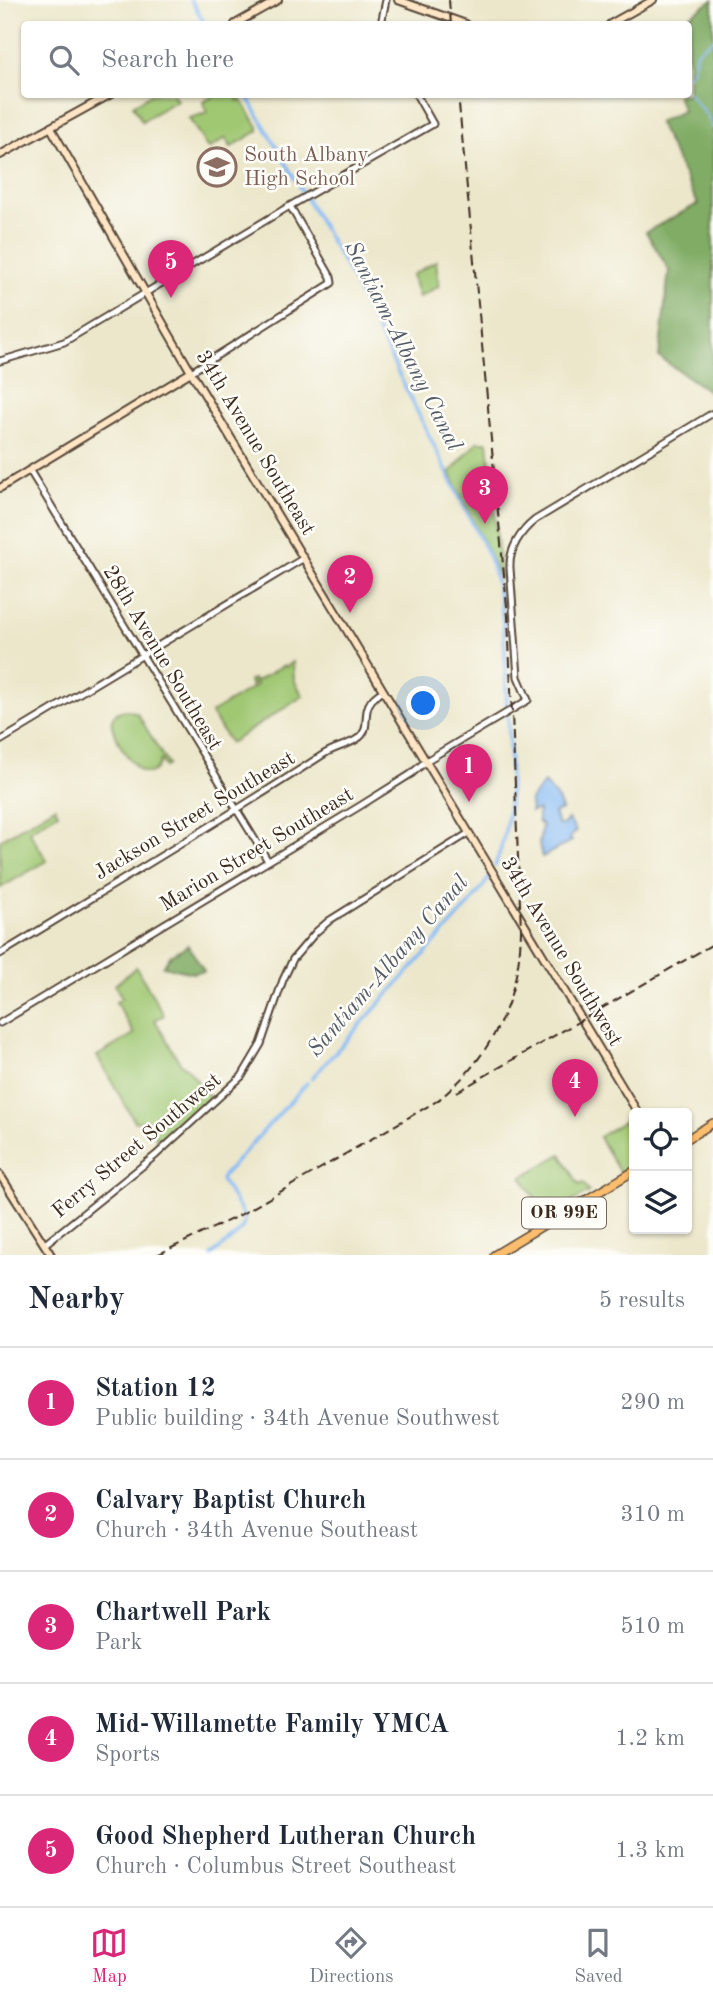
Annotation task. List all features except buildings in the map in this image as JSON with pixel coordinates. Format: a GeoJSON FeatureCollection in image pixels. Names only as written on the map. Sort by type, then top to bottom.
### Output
{"type":"FeatureCollection","features":[{"type":"Feature","properties":{"kind":"main road"},"geometry":{"type":"LineString","coordinates":[[240,21],[278,0]]}},
{"type":"Feature","properties":{"kind":"main road"},"geometry":{"type":"LineString","coordinates":[[398,0],[457,21]]}},
{"type":"Feature","properties":{"kind":"main road"},"geometry":{"type":"LineString","coordinates":[[615,21],[653,0]]}},
{"type":"Feature","properties":{"kind":"main road"},"geometry":{"type":"LineString","coordinates":[[1,156],[104,98]]}},
{"type":"Feature","properties":{"kind":"main road","name":"34th Avenue Southeast"},"geometry":{"type":"LineString","coordinates":[[51,128],[191,372],[454,809]]}},
{"type":"Feature","properties":{"kind":"main road"},"geometry":{"type":"LineString","coordinates":[[0,488],[191,372]]}},
{"type":"Feature","properties":{"kind":"main road","name":"34th Avenue Southwest"},"geometry":{"type":"LineString","coordinates":[[454,809],[635,1108]]}},
{"type":"Feature","properties":{"kind":"main road"},"geometry":{"type":"LineString","coordinates":[[692,1136],[713,1123]]}},
{"type":"Feature","properties":{"kind":"main road","name":"OR 99E"},"geometry":{"type":"LineString","coordinates":[[494,1255],[629,1174]]}},
{"type":"Feature","properties":{"kind":"main road"},"geometry":{"type":"LineString","coordinates":[[0,1175],[51,1255]]}},
{"type":"Feature","properties":{"kind":"street"},"geometry":{"type":"LineString","coordinates":[[382,21],[386,0]]}},
{"type":"Feature","properties":{"kind":"street"},"geometry":{"type":"LineString","coordinates":[[0,361],[64,342],[290,206],[433,124],[418,98]]}},
{"type":"Feature","properties":{"kind":"street"},"geometry":{"type":"LineString","coordinates":[[191,372],[333,282],[290,206]]}},
{"type":"Feature","properties":{"kind":"street","name":"Marion Street Southeast"},"geometry":{"type":"LineString","coordinates":[[0,1023],[403,779],[426,761],[528,700],[520,687],[518,677],[510,562],[520,535],[535,520],[713,413]]}},
{"type":"Feature","properties":{"kind":"street","name":"28th Avenue Southeast"},"geometry":{"type":"LineString","coordinates":[[30,471],[268,861]]}},
{"type":"Feature","properties":{"kind":"street"},"geometry":{"type":"LineString","coordinates":[[0,741],[304,558]]}},
{"type":"Feature","properties":{"kind":"street","name":"Jackson Street Southeast"},"geometry":{"type":"LineString","coordinates":[[0,954],[339,745],[358,739],[366,727],[369,702],[383,691]]}},
{"type":"Feature","properties":{"kind":"street","name":"Ferry Street Southwest"},"geometry":{"type":"LineString","coordinates":[[45,1244],[156,1155],[242,1076],[261,1044],[293,959],[316,932],[330,920],[469,834]]}},
{"type":"Feature","properties":{"kind":"green space"},"geometry":{"type":"Polygon","coordinates":[[[713,0],[713,394],[659,357],[669,270],[646,232],[698,204],[658,122],[683,111],[678,98],[692,98],[692,21],[682,21],[713,0]]]}},
{"type":"Feature","properties":{"kind":"green space"},"geometry":{"type":"Polygon","coordinates":[[[144,98],[177,100],[142,121],[133,105],[144,98]]]}},
{"type":"Feature","properties":{"kind":"green space"},"geometry":{"type":"Polygon","coordinates":[[[210,98],[241,99],[258,131],[231,147],[226,138],[210,148],[206,146],[189,118],[207,113],[203,102],[210,98]]]}},
{"type":"Feature","properties":{"kind":"green space"},"geometry":{"type":"Polygon","coordinates":[[[436,261],[439,286],[419,297],[412,275],[436,261]]]}},
{"type":"Feature","properties":{"kind":"green space"},"geometry":{"type":"Polygon","coordinates":[[[477,442],[488,442],[501,580],[450,473],[477,442]]]}},
{"type":"Feature","properties":{"kind":"green space"},"geometry":{"type":"Polygon","coordinates":[[[293,662],[294,680],[303,696],[230,743],[211,713],[257,685],[255,683],[251,686],[249,681],[253,679],[255,682],[293,662]]]}},
{"type":"Feature","properties":{"kind":"green space"},"geometry":{"type":"Polygon","coordinates":[[[128,710],[137,713],[168,765],[165,767],[161,760],[156,768],[146,773],[130,760],[112,724],[115,715],[128,710]]]}},
{"type":"Feature","properties":{"kind":"green space"},"geometry":{"type":"Polygon","coordinates":[[[55,807],[58,813],[29,831],[47,861],[0,888],[0,840],[55,807]]]}},
{"type":"Feature","properties":{"kind":"green space"},"geometry":{"type":"Polygon","coordinates":[[[188,945],[204,971],[192,973],[163,966],[171,955],[188,945]]]}},
{"type":"Feature","properties":{"kind":"green space"},"geometry":{"type":"Polygon","coordinates":[[[136,967],[164,1015],[155,1020],[180,1063],[189,1070],[210,1098],[159,1144],[152,1128],[144,1121],[135,1122],[97,1056],[134,1034],[116,1002],[122,998],[115,985],[136,967]]]}},
{"type":"Feature","properties":{"kind":"green space"},"geometry":{"type":"Polygon","coordinates":[[[629,1119],[629,1167],[620,1173],[599,1137],[629,1119]]]}},
{"type":"Feature","properties":{"kind":"green space"},"geometry":{"type":"Polygon","coordinates":[[[561,1154],[579,1185],[583,1183],[589,1192],[546,1216],[522,1177],[561,1154]]]}},
{"type":"Feature","properties":{"kind":"water"},"geometry":{"type":"Polygon","coordinates":[[[544,783],[558,799],[562,810],[554,813],[558,825],[563,825],[568,819],[576,831],[569,838],[572,841],[542,857],[539,844],[542,825],[538,822],[538,810],[531,812],[530,800],[544,783]]]}},
{"type":"Feature","properties":{"kind":"waterway","name":"Santiam-Albany Canal"},"geometry":{"type":"LineString","coordinates":[[191,0],[203,21]]}},
{"type":"Feature","properties":{"kind":"waterway"},"geometry":{"type":"LineString","coordinates":[[692,70],[696,52],[713,39]]}},
{"type":"Feature","properties":{"kind":"waterway"},"geometry":{"type":"LineString","coordinates":[[692,97],[713,128]]}},
{"type":"Feature","properties":{"kind":"waterway","name":"Santiam-Albany Canal"},"geometry":{"type":"LineString","coordinates":[[248,98],[348,271],[489,557],[502,613],[507,707]]}},
{"type":"Feature","properties":{"kind":"waterway","name":"Santiam-Albany Canal"},"geometry":{"type":"LineString","coordinates":[[495,866],[506,828],[508,810],[508,716]]}},
{"type":"Feature","properties":{"kind":"waterway","name":"Santiam-Albany Canal"},"geometry":{"type":"LineString","coordinates":[[312,1078],[470,904],[490,877]]}},
{"type":"Feature","properties":{"kind":"waterway","name":"Santiam-Albany Canal"},"geometry":{"type":"LineString","coordinates":[[212,1255],[236,1235],[244,1222],[238,1206],[221,1180],[223,1176],[307,1083]]}},
{"type":"Feature","properties":{"kind":"railway"},"geometry":{"type":"LineString","coordinates":[[449,0],[451,21]]}},
{"type":"Feature","properties":{"kind":"railway"},"geometry":{"type":"LineString","coordinates":[[157,1255],[240,1215],[437,1101],[473,1066],[487,1046],[499,1025],[515,979],[521,929],[508,617],[458,98]]}},
{"type":"Feature","properties":{"kind":"railway"},"geometry":{"type":"LineString","coordinates":[[457,1092],[713,944]]}},
{"type":"Feature","properties":{"kind":"place","name":"South Albany High School"},"geometry":{"type":"Point","coordinates":[217,167]}},
{"type":"Feature","properties":{"kind":"place","name":"Good Shepherd Lutheran Church"},"geometry":{"type":"Point","coordinates":[171,298]}},
{"type":"Feature","properties":{"kind":"place","name":"Chartwell Park"},"geometry":{"type":"Point","coordinates":[485,524]}},
{"type":"Feature","properties":{"kind":"place","name":"Calvary Baptist Church"},"geometry":{"type":"Point","coordinates":[350,613]}},
{"type":"Feature","properties":{"kind":"place","name":"Station 12"},"geometry":{"type":"Point","coordinates":[469,802]}},
{"type":"Feature","properties":{"kind":"place","name":"Mid-Willamette Family YMCA"},"geometry":{"type":"Point","coordinates":[575,1117]}}]}
